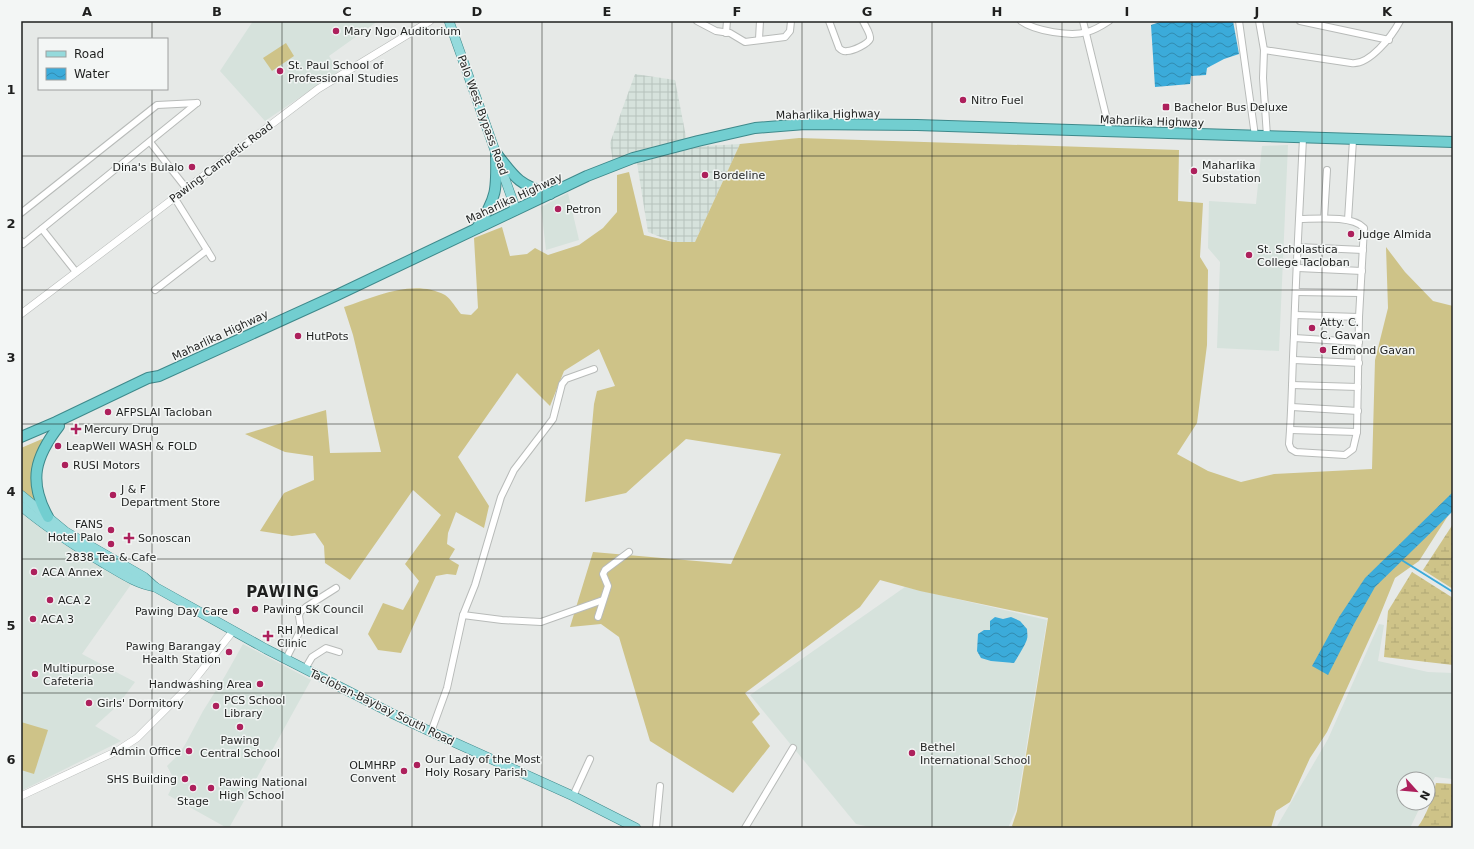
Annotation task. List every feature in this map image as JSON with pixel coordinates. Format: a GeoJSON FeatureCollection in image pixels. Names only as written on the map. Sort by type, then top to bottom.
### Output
{"type":"FeatureCollection","features":[{"type":"Feature","properties":{"kind":"highway","name":"Maharlika Highway"},"geometry":{"type":"LineString","coordinates":[[21,444],[150,383],[159,376],[587,176],[633,158],[755,128],[805,124],[917,125],[1352,140],[1453,142]]}},
{"type":"Feature","properties":{"kind":"highway"},"geometry":{"type":"LineString","coordinates":[[496,153],[521,183],[535,190],[550,194]]}},
{"type":"Feature","properties":{"kind":"highway"},"geometry":{"type":"LineString","coordinates":[[476,229],[488,211],[495,195],[497,180],[496,153]]}},
{"type":"Feature","properties":{"kind":"highway","name":"Maharlika Highway"},"geometry":{"type":"LineString","coordinates":[[22,436],[56,422],[148,378],[159,376]]}},
{"type":"Feature","properties":{"kind":"highway"},"geometry":{"type":"LineString","coordinates":[[48,518],[41,501],[36,475],[38,462],[43,450],[59,426]]}},
{"type":"Feature","properties":{"kind":"main road","name":"Palo West Bypass Road"},"geometry":{"type":"LineString","coordinates":[[449,21],[516,210]]}},
{"type":"Feature","properties":{"kind":"main road","name":"Tacloban-Baybay South Road"},"geometry":{"type":"LineString","coordinates":[[21,495],[66,532],[144,576],[155,587],[233,631],[305,669],[432,732],[573,796],[636,828]]}},
{"type":"Feature","properties":{"kind":"main road","name":"Tacloban-Baybay South Road"},"geometry":{"type":"LineString","coordinates":[[21,506],[46,527],[92,556],[143,585],[155,587]]}},
{"type":"Feature","properties":{"kind":"street","name":"Pawing-Campetic Road"},"geometry":{"type":"LineString","coordinates":[[21,314],[318,89],[430,21]]}},
{"type":"Feature","properties":{"kind":"street"},"geometry":{"type":"LineString","coordinates":[[697,21],[716,31],[726,33],[745,42],[759,39],[785,37],[790,31],[791,21]]}},
{"type":"Feature","properties":{"kind":"street"},"geometry":{"type":"LineString","coordinates":[[726,33],[727,21]]}},
{"type":"Feature","properties":{"kind":"street"},"geometry":{"type":"LineString","coordinates":[[759,39],[760,21]]}},
{"type":"Feature","properties":{"kind":"street"},"geometry":{"type":"LineString","coordinates":[[829,21],[839,48],[846,52],[867,43],[870,39],[870,35],[863,21]]}},
{"type":"Feature","properties":{"kind":"street"},"geometry":{"type":"LineString","coordinates":[[1021,21],[1038,29],[1050,32],[1086,32],[1110,21]]}},
{"type":"Feature","properties":{"kind":"street"},"geometry":{"type":"LineString","coordinates":[[1083,21],[1110,132]]}},
{"type":"Feature","properties":{"kind":"street"},"geometry":{"type":"LineString","coordinates":[[1239,21],[1255,136]]}},
{"type":"Feature","properties":{"kind":"street"},"geometry":{"type":"LineString","coordinates":[[1259,21],[1264,50],[1263,78],[1267,136]]}},
{"type":"Feature","properties":{"kind":"street"},"geometry":{"type":"LineString","coordinates":[[1300,21],[1389,40]]}},
{"type":"Feature","properties":{"kind":"street"},"geometry":{"type":"LineString","coordinates":[[1264,50],[1356,64],[1364,61],[1389,40],[1400,21]]}},
{"type":"Feature","properties":{"kind":"street"},"geometry":{"type":"LineString","coordinates":[[21,213],[157,105],[197,103],[23,244],[21,241]]}},
{"type":"Feature","properties":{"kind":"street"},"geometry":{"type":"LineString","coordinates":[[1299,219],[1324,218],[1348,220],[1357,222],[1364,228],[1359,317],[1357,432],[1353,449],[1345,455],[1293,451],[1290,444],[1294,360],[1294,315],[1298,268],[1299,219],[1303,138]]}},
{"type":"Feature","properties":{"kind":"street"},"geometry":{"type":"LineString","coordinates":[[1348,220],[1352,140]]}},
{"type":"Feature","properties":{"kind":"street"},"geometry":{"type":"LineString","coordinates":[[150,142],[186,188]]}},
{"type":"Feature","properties":{"kind":"street"},"geometry":{"type":"LineString","coordinates":[[1324,218],[1327,170]]}},
{"type":"Feature","properties":{"kind":"street"},"geometry":{"type":"LineString","coordinates":[[174,197],[212,258]]}},
{"type":"Feature","properties":{"kind":"street"},"geometry":{"type":"LineString","coordinates":[[42,229],[76,272]]}},
{"type":"Feature","properties":{"kind":"street"},"geometry":{"type":"LineString","coordinates":[[1298,247],[1363,250]]}},
{"type":"Feature","properties":{"kind":"street"},"geometry":{"type":"LineString","coordinates":[[155,290],[207,250]]}},
{"type":"Feature","properties":{"kind":"street"},"geometry":{"type":"LineString","coordinates":[[1298,268],[1362,271]]}},
{"type":"Feature","properties":{"kind":"street"},"geometry":{"type":"LineString","coordinates":[[1296,292],[1360,293]]}},
{"type":"Feature","properties":{"kind":"street"},"geometry":{"type":"LineString","coordinates":[[1294,315],[1359,317]]}},
{"type":"Feature","properties":{"kind":"street"},"geometry":{"type":"LineString","coordinates":[[1294,338],[1359,342]]}},
{"type":"Feature","properties":{"kind":"street"},"geometry":{"type":"LineString","coordinates":[[1294,360],[1359,363]]}},
{"type":"Feature","properties":{"kind":"street"},"geometry":{"type":"LineString","coordinates":[[432,732],[447,688],[463,615],[475,585],[501,497],[514,470],[552,419],[562,384],[566,379],[594,369]]}},
{"type":"Feature","properties":{"kind":"street"},"geometry":{"type":"LineString","coordinates":[[1292,385],[1358,387]]}},
{"type":"Feature","properties":{"kind":"street"},"geometry":{"type":"LineString","coordinates":[[1292,407],[1358,411]]}},
{"type":"Feature","properties":{"kind":"street"},"geometry":{"type":"LineString","coordinates":[[1291,430],[1357,432]]}},
{"type":"Feature","properties":{"kind":"street"},"geometry":{"type":"LineString","coordinates":[[598,617],[608,586],[603,574],[605,570],[628,552]]}},
{"type":"Feature","properties":{"kind":"street"},"geometry":{"type":"LineString","coordinates":[[286,659],[301,629],[299,616],[300,612],[336,588]]}},
{"type":"Feature","properties":{"kind":"street"},"geometry":{"type":"LineString","coordinates":[[463,615],[502,620],[541,622],[603,600]]}},
{"type":"Feature","properties":{"kind":"street"},"geometry":{"type":"LineString","coordinates":[[21,796],[117,751],[137,738],[190,684],[233,631]]}},
{"type":"Feature","properties":{"kind":"street"},"geometry":{"type":"LineString","coordinates":[[305,669],[312,657],[326,648],[339,652]]}},
{"type":"Feature","properties":{"kind":"street"},"geometry":{"type":"LineString","coordinates":[[745,828],[793,748]]}},
{"type":"Feature","properties":{"kind":"street"},"geometry":{"type":"LineString","coordinates":[[573,796],[590,759]]}},
{"type":"Feature","properties":{"kind":"street"},"geometry":{"type":"LineString","coordinates":[[656,828],[660,786]]}},
{"type":"Feature","properties":{"kind":"shaded area","name":"St. Paul School of Professional Studies"},"geometry":{"type":"Polygon","coordinates":[[[253,21],[378,21],[329,56],[339,71],[265,121],[220,71],[253,21]]]}},
{"type":"Feature","properties":{"kind":"shaded area"},"geometry":{"type":"Polygon","coordinates":[[[635,74],[675,80],[688,147],[740,144],[695,242],[673,242],[648,232],[637,163],[614,169],[610,143],[635,74]]]}},
{"type":"Feature","properties":{"kind":"shaded area","name":"St. Scholastica College Tacloban"},"geometry":{"type":"Polygon","coordinates":[[[1288,145],[1279,351],[1217,348],[1220,262],[1208,248],[1209,201],[1256,204],[1262,146],[1288,145]]]}},
{"type":"Feature","properties":{"kind":"shaded area"},"geometry":{"type":"Polygon","coordinates":[[[568,193],[579,240],[546,250],[541,207],[568,193]]]}},
{"type":"Feature","properties":{"kind":"shaded area"},"geometry":{"type":"Polygon","coordinates":[[[21,512],[60,542],[132,583],[82,654],[135,682],[117,706],[95,726],[121,741],[21,791],[21,512]]]}},
{"type":"Feature","properties":{"kind":"shaded area","name":"Bethel International School"},"geometry":{"type":"Polygon","coordinates":[[[905,587],[1047,620],[1016,810],[1008,828],[875,828],[856,824],[750,695],[905,587]]]}},
{"type":"Feature","properties":{"kind":"shaded area"},"geometry":{"type":"Polygon","coordinates":[[[1379,624],[1384,625],[1378,661],[1428,672],[1453,673],[1453,779],[1436,777],[1436,771],[1396,771],[1396,811],[1418,811],[1410,828],[1276,828],[1328,739],[1379,624]]]}},
{"type":"Feature","properties":{"kind":"shaded area","name":"Pawing Central School"},"geometry":{"type":"Polygon","coordinates":[[[243,644],[311,680],[229,828],[227,828],[168,795],[175,781],[167,766],[179,754],[186,743],[203,711],[243,644]]]}},
{"type":"Feature","properties":{"kind":"green space"},"geometry":{"type":"Polygon","coordinates":[[[286,43],[294,56],[272,71],[263,58],[286,43]]]}},
{"type":"Feature","properties":{"kind":"green space"},"geometry":{"type":"Polygon","coordinates":[[[799,138],[1179,150],[1178,201],[1203,203],[1200,257],[1208,270],[1207,345],[1197,423],[1177,454],[1208,471],[1241,482],[1274,474],[1372,469],[1375,360],[1388,308],[1386,247],[1405,272],[1433,301],[1453,306],[1453,508],[1419,561],[1395,578],[1378,620],[1327,732],[1310,758],[1290,802],[1276,811],[1271,828],[1014,828],[1012,826],[1017,811],[1048,618],[920,591],[880,580],[860,607],[745,693],[760,714],[752,722],[770,746],[733,793],[650,741],[619,637],[601,624],[570,627],[593,552],[731,564],[781,454],[686,439],[626,493],[585,502],[594,404],[597,391],[615,386],[599,349],[564,371],[550,406],[517,373],[458,457],[489,506],[484,528],[456,512],[448,533],[447,544],[455,549],[449,559],[459,565],[456,575],[447,574],[436,576],[401,653],[378,650],[368,634],[383,603],[403,610],[419,581],[405,564],[441,515],[413,490],[350,580],[325,563],[324,546],[315,533],[292,536],[260,531],[284,493],[314,480],[313,456],[285,452],[245,434],[326,410],[330,453],[381,452],[353,335],[344,307],[381,294],[420,288],[433,290],[445,295],[461,314],[471,315],[478,308],[474,238],[502,227],[510,256],[527,254],[535,248],[548,255],[579,245],[603,228],[617,212],[617,175],[629,172],[644,235],[673,242],[695,242],[740,144],[799,138]]]}},
{"type":"Feature","properties":{"kind":"green space"},"geometry":{"type":"Polygon","coordinates":[[[42,439],[38,451],[35,501],[21,489],[21,448],[42,439]]]}},
{"type":"Feature","properties":{"kind":"green space"},"geometry":{"type":"Polygon","coordinates":[[[1453,524],[1453,589],[1423,570],[1453,524]]]}},
{"type":"Feature","properties":{"kind":"green space"},"geometry":{"type":"Polygon","coordinates":[[[1412,572],[1453,598],[1453,665],[1384,657],[1388,611],[1412,572]]]}},
{"type":"Feature","properties":{"kind":"green space"},"geometry":{"type":"Polygon","coordinates":[[[21,722],[48,730],[34,774],[21,770],[21,722]]]}},
{"type":"Feature","properties":{"kind":"green space"},"geometry":{"type":"Polygon","coordinates":[[[1436,783],[1453,784],[1453,828],[1417,828],[1427,811],[1436,811],[1436,783]]]}},
{"type":"Feature","properties":{"kind":"water"},"geometry":{"type":"Polygon","coordinates":[[[1163,21],[1233,21],[1239,54],[1224,59],[1207,68],[1206,75],[1191,76],[1190,84],[1155,87],[1151,25],[1163,21]]]}},
{"type":"Feature","properties":{"kind":"water"},"geometry":{"type":"Polygon","coordinates":[[[1453,492],[1453,511],[1375,587],[1328,675],[1312,666],[1339,617],[1365,578],[1453,492]]]}},
{"type":"Feature","properties":{"kind":"water"},"geometry":{"type":"Polygon","coordinates":[[[995,617],[1003,619],[1011,617],[1020,621],[1027,629],[1026,641],[1014,663],[991,661],[981,658],[977,651],[978,634],[984,630],[990,630],[990,621],[995,617]]]}},
{"type":"Feature","properties":{"kind":"waterway"},"geometry":{"type":"LineString","coordinates":[[1400,559],[1453,592]]}},
{"type":"Feature","properties":{"kind":"place","name":"Mary Ngo Auditorium"},"geometry":{"type":"Point","coordinates":[336,31]}},
{"type":"Feature","properties":{"kind":"place","name":"St. Paul School of Professional Studies"},"geometry":{"type":"Point","coordinates":[280,71]}},
{"type":"Feature","properties":{"kind":"place","name":"Nitro Fuel"},"geometry":{"type":"Point","coordinates":[963,100]}},
{"type":"Feature","properties":{"kind":"place","name":"Bachelor Bus Deluxe"},"geometry":{"type":"Point","coordinates":[1166,107]}},
{"type":"Feature","properties":{"kind":"place","name":"Dina's Bulalo"},"geometry":{"type":"Point","coordinates":[192,167]}},
{"type":"Feature","properties":{"kind":"place","name":"Maharlika Substation"},"geometry":{"type":"Point","coordinates":[1194,171]}},
{"type":"Feature","properties":{"kind":"place","name":"Bordeline"},"geometry":{"type":"Point","coordinates":[705,175]}},
{"type":"Feature","properties":{"kind":"place","name":"Petron"},"geometry":{"type":"Point","coordinates":[558,209]}},
{"type":"Feature","properties":{"kind":"place","name":"Judge Almida"},"geometry":{"type":"Point","coordinates":[1351,234]}},
{"type":"Feature","properties":{"kind":"place","name":"St. Scholastica College Tacloban"},"geometry":{"type":"Point","coordinates":[1249,255]}},
{"type":"Feature","properties":{"kind":"place","name":"Atty. C. C. Gavan"},"geometry":{"type":"Point","coordinates":[1312,328]}},
{"type":"Feature","properties":{"kind":"place","name":"HutPots"},"geometry":{"type":"Point","coordinates":[298,336]}},
{"type":"Feature","properties":{"kind":"place","name":"Edmond Gavan"},"geometry":{"type":"Point","coordinates":[1323,350]}},
{"type":"Feature","properties":{"kind":"place","name":"AFPSLAI Tacloban"},"geometry":{"type":"Point","coordinates":[108,412]}},
{"type":"Feature","properties":{"kind":"place","name":"Mercury Drug"},"geometry":{"type":"Point","coordinates":[76,429]}},
{"type":"Feature","properties":{"kind":"place","name":"LeapWell WASH & FOLD"},"geometry":{"type":"Point","coordinates":[58,446]}},
{"type":"Feature","properties":{"kind":"place","name":"RUSI Motors"},"geometry":{"type":"Point","coordinates":[65,465]}},
{"type":"Feature","properties":{"kind":"place","name":"J & F Department Store"},"geometry":{"type":"Point","coordinates":[113,495]}},
{"type":"Feature","properties":{"kind":"place","name":"FANS Hotel Palo"},"geometry":{"type":"Point","coordinates":[111,530]}},
{"type":"Feature","properties":{"kind":"place","name":"Sonoscan"},"geometry":{"type":"Point","coordinates":[129,538]}},
{"type":"Feature","properties":{"kind":"place","name":"2838 Tea & Cafe"},"geometry":{"type":"Point","coordinates":[111,544]}},
{"type":"Feature","properties":{"kind":"place","name":"ACA Annex"},"geometry":{"type":"Point","coordinates":[34,572]}},
{"type":"Feature","properties":{"kind":"place","name":"ACA 2"},"geometry":{"type":"Point","coordinates":[50,600]}},
{"type":"Feature","properties":{"kind":"place","name":"Pawing SK Council"},"geometry":{"type":"Point","coordinates":[255,609]}},
{"type":"Feature","properties":{"kind":"place","name":"Pawing Day Care"},"geometry":{"type":"Point","coordinates":[236,611]}},
{"type":"Feature","properties":{"kind":"place","name":"ACA 3"},"geometry":{"type":"Point","coordinates":[33,619]}},
{"type":"Feature","properties":{"kind":"place","name":"RH Medical Clinic"},"geometry":{"type":"Point","coordinates":[268,636]}},
{"type":"Feature","properties":{"kind":"place","name":"Pawing Barangay Health Station"},"geometry":{"type":"Point","coordinates":[229,652]}},
{"type":"Feature","properties":{"kind":"place","name":"Multipurpose Cafeteria"},"geometry":{"type":"Point","coordinates":[35,674]}},
{"type":"Feature","properties":{"kind":"place","name":"Handwashing Area"},"geometry":{"type":"Point","coordinates":[260,684]}},
{"type":"Feature","properties":{"kind":"place","name":"Girls' Dormitory"},"geometry":{"type":"Point","coordinates":[89,703]}},
{"type":"Feature","properties":{"kind":"place","name":"PCS School Library"},"geometry":{"type":"Point","coordinates":[216,706]}},
{"type":"Feature","properties":{"kind":"place","name":"Pawing Central School"},"geometry":{"type":"Point","coordinates":[240,727]}},
{"type":"Feature","properties":{"kind":"place","name":"Admin Office"},"geometry":{"type":"Point","coordinates":[189,751]}},
{"type":"Feature","properties":{"kind":"place","name":"Bethel International School"},"geometry":{"type":"Point","coordinates":[912,753]}},
{"type":"Feature","properties":{"kind":"place","name":"Our Lady of the Most Holy Rosary Parish"},"geometry":{"type":"Point","coordinates":[417,765]}},
{"type":"Feature","properties":{"kind":"place","name":"OLMHRP Convent"},"geometry":{"type":"Point","coordinates":[404,771]}},
{"type":"Feature","properties":{"kind":"place","name":"SHS Building"},"geometry":{"type":"Point","coordinates":[185,779]}},
{"type":"Feature","properties":{"kind":"place","name":"Stage"},"geometry":{"type":"Point","coordinates":[193,788]}},
{"type":"Feature","properties":{"kind":"place","name":"Pawing National High School"},"geometry":{"type":"Point","coordinates":[211,788]}},
{"type":"Feature","properties":{"kind":"district","name":"PAWING"},"geometry":{"type":"Point","coordinates":[283,592]}}]}
